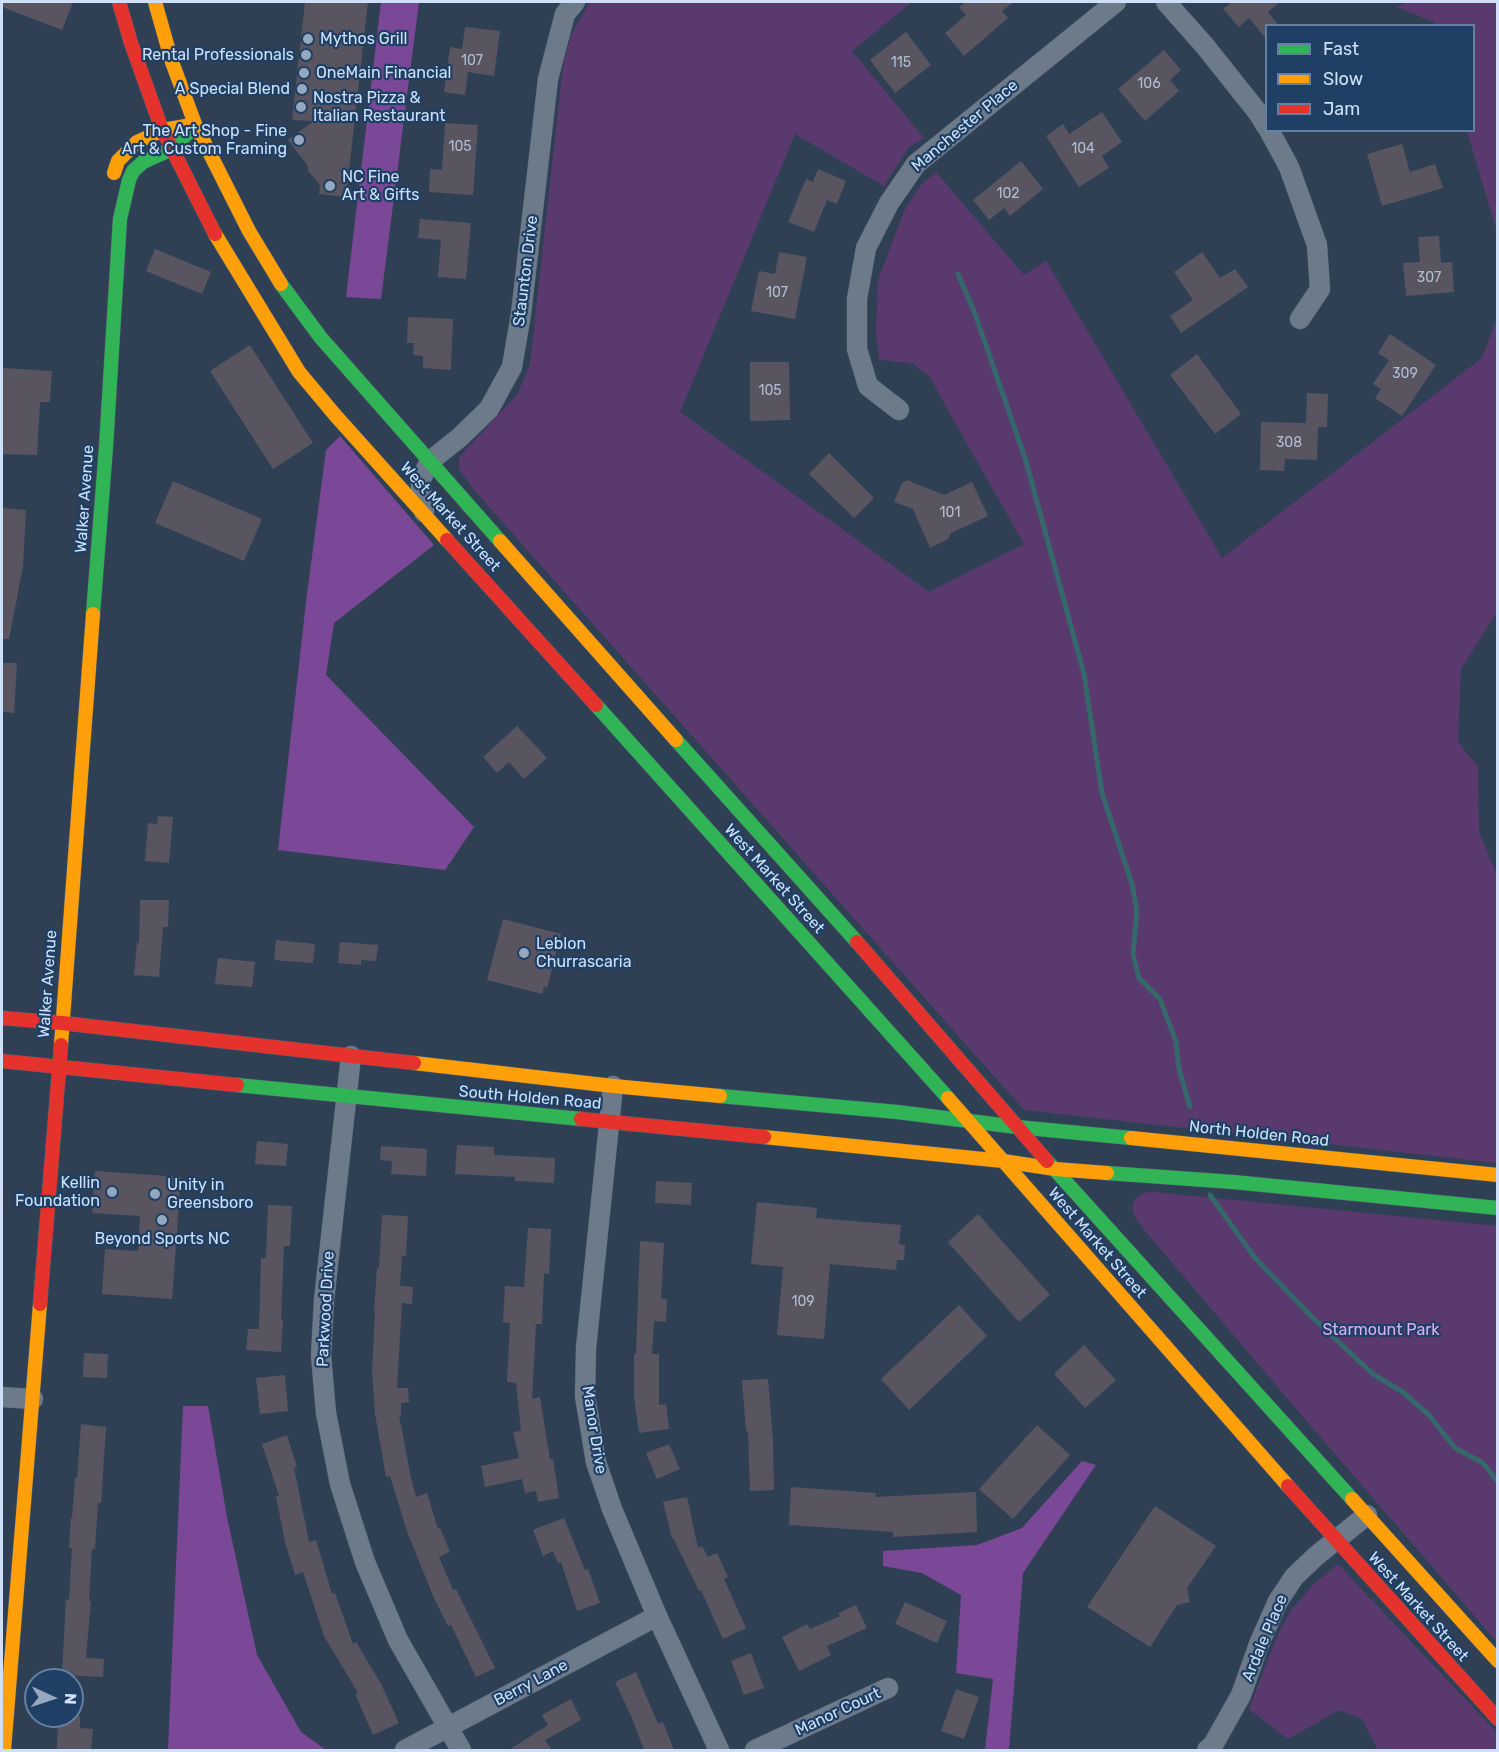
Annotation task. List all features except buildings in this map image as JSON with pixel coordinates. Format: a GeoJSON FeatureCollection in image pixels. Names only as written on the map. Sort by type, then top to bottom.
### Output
{"type":"FeatureCollection","features":[{"type":"Feature","properties":{"kind":"main road","name":"West Market Street"},"geometry":{"type":"LineString","coordinates":[[119,2],[131,43],[163,130],[204,215],[299,372],[968,1120],[1335,1540],[1497,1719]]}},
{"type":"Feature","properties":{"kind":"main road","name":"West Market Street"},"geometry":{"type":"LineString","coordinates":[[155,2],[172,62],[195,124],[249,231],[275,276],[321,338],[915,1007],[1017,1127],[1497,1660]]}},
{"type":"Feature","properties":{"kind":"main road","name":"Walker Avenue"},"geometry":{"type":"LineString","coordinates":[[120,219],[113,190],[113,178],[118,161],[137,142],[163,130],[195,124]]}},
{"type":"Feature","properties":{"kind":"main road","name":"Walker Avenue"},"geometry":{"type":"LineString","coordinates":[[4,1750],[60,1067],[106,447],[120,219],[133,171],[143,162],[172,149],[195,124]]}},
{"type":"Feature","properties":{"kind":"main road","name":"South Holden Road"},"geometry":{"type":"LineString","coordinates":[[2,1018],[613,1086],[968,1120],[1017,1127]]}},
{"type":"Feature","properties":{"kind":"main road","name":"South Holden Road"},"geometry":{"type":"LineString","coordinates":[[2,1061],[1003,1161],[1055,1169]]}},
{"type":"Feature","properties":{"kind":"main road","name":"North Holden Road"},"geometry":{"type":"LineString","coordinates":[[1017,1127],[1497,1175]]}},
{"type":"Feature","properties":{"kind":"main road"},"geometry":{"type":"LineString","coordinates":[[1055,1169],[1233,1182],[1497,1208]]}},
{"type":"Feature","properties":{"kind":"street","name":"Staunton Drive"},"geometry":{"type":"LineString","coordinates":[[430,461],[459,438],[489,409],[512,367],[522,314],[548,79],[565,14],[575,2]]}},
{"type":"Feature","properties":{"kind":"street","name":"Manchester Place"},"geometry":{"type":"LineString","coordinates":[[899,410],[868,386],[857,349],[857,299],[866,248],[889,203],[916,164],[1116,2]]}},
{"type":"Feature","properties":{"kind":"street"},"geometry":{"type":"LineString","coordinates":[[1166,2],[1212,54],[1265,124]]}},
{"type":"Feature","properties":{"kind":"street"},"geometry":{"type":"LineString","coordinates":[[1270,132],[1289,167],[1317,245],[1320,289],[1300,320]]}},
{"type":"Feature","properties":{"kind":"street"},"geometry":{"type":"LineString","coordinates":[[424,512],[421,499],[421,479],[430,461]]}},
{"type":"Feature","properties":{"kind":"street","name":"Parkwood Drive"},"geometry":{"type":"LineString","coordinates":[[351,1056],[323,1311],[321,1355],[326,1413],[340,1484],[365,1562],[399,1640],[461,1750]]}},
{"type":"Feature","properties":{"kind":"street","name":"Manor Drive"},"geometry":{"type":"LineString","coordinates":[[613,1086],[586,1348],[585,1396],[596,1462],[612,1509],[657,1616],[719,1750]]}},
{"type":"Feature","properties":{"kind":"street"},"geometry":{"type":"LineString","coordinates":[[2,1397],[33,1399]]}},
{"type":"Feature","properties":{"kind":"street","name":"Ardale Place"},"geometry":{"type":"LineString","coordinates":[[1207,1750],[1213,1744],[1241,1695],[1259,1644],[1278,1601],[1294,1577],[1367,1515]]}},
{"type":"Feature","properties":{"kind":"street","name":"Berry Lane"},"geometry":{"type":"LineString","coordinates":[[405,1750],[657,1616]]}},
{"type":"Feature","properties":{"kind":"street","name":"Manor Court"},"geometry":{"type":"LineString","coordinates":[[755,1750],[888,1688]]}},
{"type":"Feature","properties":{"kind":"green space"},"geometry":{"type":"Polygon","coordinates":[[[590,2],[912,2],[852,51],[924,138],[908,148],[884,186],[795,134],[680,412],[929,592],[1024,544],[931,378],[912,363],[879,359],[876,332],[878,280],[904,211],[921,185],[936,172],[1024,275],[1046,261],[1222,558],[1482,358],[1497,318],[1497,612],[1461,669],[1458,742],[1478,767],[1479,832],[1497,875],[1497,1163],[1024,1110],[475,491],[459,469],[459,457],[517,395],[530,364],[563,66],[571,35],[590,2]]]}},
{"type":"Feature","properties":{"kind":"green space"},"geometry":{"type":"Polygon","coordinates":[[[1407,2],[1497,2],[1497,232],[1467,132],[1475,132],[1475,24],[1435,24],[1396,7],[1407,2]]]}},
{"type":"Feature","properties":{"kind":"green space","name":"Starmount Park"},"geometry":{"type":"Polygon","coordinates":[[[1153,1192],[1497,1226],[1497,1642],[1145,1231],[1135,1217],[1132,1208],[1135,1199],[1143,1193],[1153,1192]]]}},
{"type":"Feature","properties":{"kind":"green space"},"geometry":{"type":"Polygon","coordinates":[[[1338,1564],[1497,1733],[1497,1750],[1378,1750],[1362,1719],[1339,1710],[1288,1739],[1249,1709],[1278,1634],[1291,1610],[1315,1583],[1338,1564]]]}},
{"type":"Feature","properties":{"kind":"shaded area"},"geometry":{"type":"Polygon","coordinates":[[[381,2],[419,2],[381,299],[346,297],[381,2]]]}},
{"type":"Feature","properties":{"kind":"shaded area"},"geometry":{"type":"Polygon","coordinates":[[[340,436],[434,545],[334,623],[326,675],[474,827],[445,870],[278,850],[326,450],[340,436]]]}},
{"type":"Feature","properties":{"kind":"shaded area"},"geometry":{"type":"Polygon","coordinates":[[[183,1406],[208,1406],[227,1517],[257,1655],[301,1732],[326,1750],[168,1750],[183,1406]]]}},
{"type":"Feature","properties":{"kind":"shaded area"},"geometry":{"type":"Polygon","coordinates":[[[1082,1461],[1096,1465],[1023,1573],[1009,1750],[985,1750],[993,1679],[956,1673],[961,1595],[922,1573],[883,1566],[883,1551],[977,1545],[1022,1528],[1082,1461]]]}},
{"type":"Feature","properties":{"kind":"waterway"},"geometry":{"type":"LineString","coordinates":[[958,274],[974,311],[1025,458],[1084,674],[1102,793],[1132,884],[1137,911],[1133,954],[1139,978],[1160,999],[1176,1042],[1179,1069],[1190,1107]]}},
{"type":"Feature","properties":{"kind":"waterway"},"geometry":{"type":"LineString","coordinates":[[1210,1195],[1255,1258],[1313,1318],[1373,1374],[1404,1393],[1429,1415],[1455,1448],[1483,1463],[1498,1482]]}},
{"type":"Feature","properties":{"kind":"traffic: fast"},"geometry":{"type":"LineString","coordinates":[[93,614],[120,219],[133,171],[143,162],[172,149],[188,133]]}},
{"type":"Feature","properties":{"kind":"traffic: fast"},"geometry":{"type":"LineString","coordinates":[[281,284],[321,338],[500,541]]}},
{"type":"Feature","properties":{"kind":"traffic: fast"},"geometry":{"type":"LineString","coordinates":[[596,705],[948,1098]]}},
{"type":"Feature","properties":{"kind":"traffic: fast"},"geometry":{"type":"LineString","coordinates":[[676,740],[857,942]]}},
{"type":"Feature","properties":{"kind":"traffic: fast"},"geometry":{"type":"LineString","coordinates":[[237,1085],[581,1119]]}},
{"type":"Feature","properties":{"kind":"traffic: fast"},"geometry":{"type":"LineString","coordinates":[[720,1096],[897,1112],[1131,1138]]}},
{"type":"Feature","properties":{"kind":"traffic: fast"},"geometry":{"type":"LineString","coordinates":[[1047,1161],[1352,1499]]}},
{"type":"Feature","properties":{"kind":"traffic: fast"},"geometry":{"type":"LineString","coordinates":[[1107,1173],[1233,1182],[1498,1208]]}},
{"type":"Feature","properties":{"kind":"traffic: slow"},"geometry":{"type":"LineString","coordinates":[[155,2],[172,62],[195,124],[249,231],[281,284]]}},
{"type":"Feature","properties":{"kind":"traffic: slow"},"geometry":{"type":"LineString","coordinates":[[114,173],[118,161],[137,142],[163,130],[186,126]]}},
{"type":"Feature","properties":{"kind":"traffic: slow"},"geometry":{"type":"LineString","coordinates":[[215,234],[299,372],[447,540]]}},
{"type":"Feature","properties":{"kind":"traffic: slow"},"geometry":{"type":"LineString","coordinates":[[500,541],[676,740]]}},
{"type":"Feature","properties":{"kind":"traffic: slow"},"geometry":{"type":"LineString","coordinates":[[61,1045],[93,614]]}},
{"type":"Feature","properties":{"kind":"traffic: slow"},"geometry":{"type":"LineString","coordinates":[[414,1063],[720,1096]]}},
{"type":"Feature","properties":{"kind":"traffic: slow"},"geometry":{"type":"LineString","coordinates":[[948,1098],[1288,1486]]}},
{"type":"Feature","properties":{"kind":"traffic: slow"},"geometry":{"type":"LineString","coordinates":[[764,1137],[1107,1173]]}},
{"type":"Feature","properties":{"kind":"traffic: slow"},"geometry":{"type":"LineString","coordinates":[[1131,1138],[1498,1175]]}},
{"type":"Feature","properties":{"kind":"traffic: slow"},"geometry":{"type":"LineString","coordinates":[[4,1750],[40,1304]]}},
{"type":"Feature","properties":{"kind":"traffic: slow"},"geometry":{"type":"LineString","coordinates":[[1352,1499],[1498,1661]]}},
{"type":"Feature","properties":{"kind":"traffic: jam"},"geometry":{"type":"LineString","coordinates":[[119,2],[161,127],[215,234]]}},
{"type":"Feature","properties":{"kind":"traffic: jam"},"geometry":{"type":"LineString","coordinates":[[447,540],[596,705]]}},
{"type":"Feature","properties":{"kind":"traffic: jam"},"geometry":{"type":"LineString","coordinates":[[857,942],[1047,1161]]}},
{"type":"Feature","properties":{"kind":"traffic: jam"},"geometry":{"type":"LineString","coordinates":[[2,1018],[414,1063]]}},
{"type":"Feature","properties":{"kind":"traffic: jam"},"geometry":{"type":"LineString","coordinates":[[40,1304],[61,1045]]}},
{"type":"Feature","properties":{"kind":"traffic: jam"},"geometry":{"type":"LineString","coordinates":[[2,1061],[237,1085]]}},
{"type":"Feature","properties":{"kind":"traffic: jam"},"geometry":{"type":"LineString","coordinates":[[581,1119],[764,1137]]}},
{"type":"Feature","properties":{"kind":"traffic: jam"},"geometry":{"type":"LineString","coordinates":[[1288,1486],[1498,1719]]}},
{"type":"Feature","properties":{"kind":"place","name":"Mythos Grill"},"geometry":{"type":"Point","coordinates":[308,39]}},
{"type":"Feature","properties":{"kind":"place","name":"Rental Professionals"},"geometry":{"type":"Point","coordinates":[306,55]}},
{"type":"Feature","properties":{"kind":"place","name":"OneMain Financial"},"geometry":{"type":"Point","coordinates":[304,73]}},
{"type":"Feature","properties":{"kind":"place","name":"A Special Blend"},"geometry":{"type":"Point","coordinates":[302,89]}},
{"type":"Feature","properties":{"kind":"place","name":"Nostra Pizza & Italian Restaurant"},"geometry":{"type":"Point","coordinates":[301,107]}},
{"type":"Feature","properties":{"kind":"place","name":"The Art Shop - Fine Art & Custom Framing"},"geometry":{"type":"Point","coordinates":[299,140]}},
{"type":"Feature","properties":{"kind":"place","name":"NC Fine Art & Gifts"},"geometry":{"type":"Point","coordinates":[330,186]}},
{"type":"Feature","properties":{"kind":"place","name":"Leblon Churrascaria"},"geometry":{"type":"Point","coordinates":[524,953]}},
{"type":"Feature","properties":{"kind":"place","name":"Kellin Foundation"},"geometry":{"type":"Point","coordinates":[112,1192]}},
{"type":"Feature","properties":{"kind":"place","name":"Unity in Greensboro"},"geometry":{"type":"Point","coordinates":[155,1194]}},
{"type":"Feature","properties":{"kind":"place","name":"Beyond Sports NC"},"geometry":{"type":"Point","coordinates":[162,1220]}}]}
